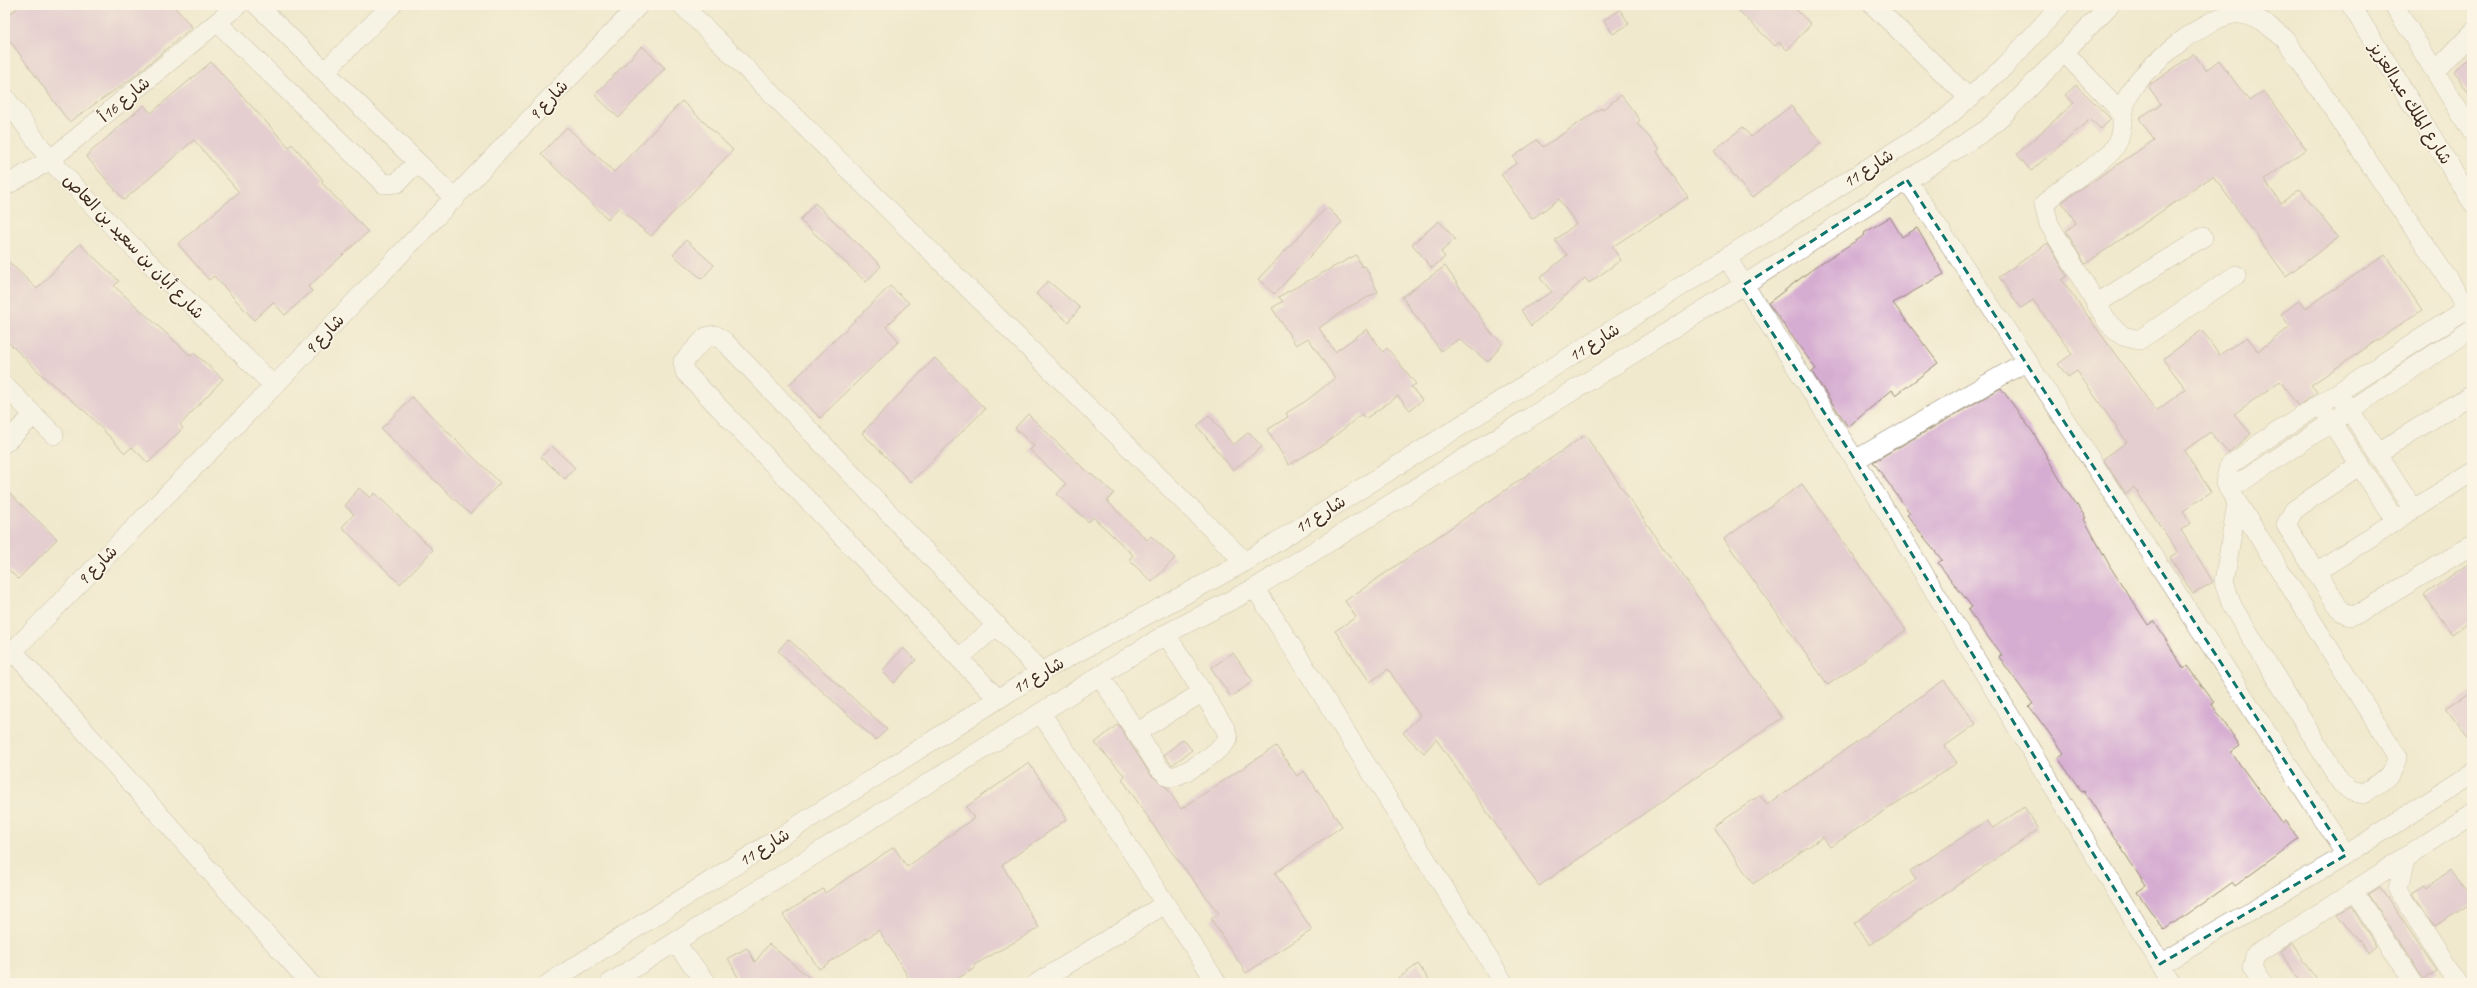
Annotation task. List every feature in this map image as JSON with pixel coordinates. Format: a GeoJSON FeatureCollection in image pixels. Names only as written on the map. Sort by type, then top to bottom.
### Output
{"type":"FeatureCollection","features":[{"type":"Feature","properties":{"kind":"street","name":"شارع 16أ"},"geometry":{"type":"LineString","coordinates":[[5,186],[50,160],[238,5]]}},
{"type":"Feature","properties":{"kind":"street"},"geometry":{"type":"LineString","coordinates":[[258,5],[455,199]]}},
{"type":"Feature","properties":{"kind":"street"},"geometry":{"type":"LineString","coordinates":[[325,71],[392,5]]}},
{"type":"Feature","properties":{"kind":"street","name":"شارع 9"},"geometry":{"type":"LineString","coordinates":[[9,655],[274,386],[455,199],[638,5]]}},
{"type":"Feature","properties":{"kind":"street"},"geometry":{"type":"LineString","coordinates":[[682,5],[1244,562]]}},
{"type":"Feature","properties":{"kind":"street"},"geometry":{"type":"LineString","coordinates":[[1873,5],[1970,99]]}},
{"type":"Feature","properties":{"kind":"street","name":"شارع 11"},"geometry":{"type":"LineString","coordinates":[[549,983],[998,698],[1041,672],[1244,562],[1944,120],[1970,99],[2005,66],[2061,5]]}},
{"type":"Feature","properties":{"kind":"street","name":"شارع 11"},"geometry":{"type":"LineString","coordinates":[[610,983],[1166,634],[1255,588],[1742,286],[1986,130],[2005,114],[2110,5]]}},
{"type":"Feature","properties":{"kind":"street","name":"شارع الملك عبدالعزيز"},"geometry":{"type":"LineString","coordinates":[[2350,5],[2472,202]]}},
{"type":"Feature","properties":{"kind":"street"},"geometry":{"type":"LineString","coordinates":[[2394,5],[2472,132]]}},
{"type":"Feature","properties":{"kind":"street"},"geometry":{"type":"LineString","coordinates":[[2236,276],[2139,340],[2123,336],[2108,323],[2096,304],[2049,224],[2044,204],[2056,190],[2111,152],[2119,140],[2122,113],[2129,93],[2142,76],[2182,41],[2215,20],[2240,13],[2264,22],[2285,38],[2470,311],[2320,404],[2229,466],[2225,483],[2233,496],[2397,756],[2396,766],[2390,776],[2363,794],[2352,791],[2341,783],[2232,606],[2224,582],[2233,496],[2349,410],[2472,329]]}},
{"type":"Feature","properties":{"kind":"street"},"geometry":{"type":"LineString","coordinates":[[217,22],[384,184],[397,183],[417,162]]}},
{"type":"Feature","properties":{"kind":"street"},"geometry":{"type":"LineString","coordinates":[[2435,72],[2472,33]]}},
{"type":"Feature","properties":{"kind":"street"},"geometry":{"type":"LineString","coordinates":[[2065,53],[2122,113]]}},
{"type":"Feature","properties":{"kind":"street","name":"شارع أبان بن سعيد بن العاص"},"geometry":{"type":"LineString","coordinates":[[5,97],[50,160],[117,232],[274,386]]}},
{"type":"Feature","properties":{"kind":"street"},"geometry":{"type":"LineString","coordinates":[[1907,180],[2027,361],[2346,854]]}},
{"type":"Feature","properties":{"kind":"street"},"geometry":{"type":"LineString","coordinates":[[2096,304],[2203,236]]}},
{"type":"Feature","properties":{"kind":"street"},"geometry":{"type":"LineString","coordinates":[[1727,258],[1742,286],[1855,460],[2172,983]]}},
{"type":"Feature","properties":{"kind":"street"},"geometry":{"type":"LineString","coordinates":[[998,698],[685,372],[683,362],[706,337],[715,335],[724,341],[1041,672]]}},
{"type":"Feature","properties":{"kind":"street"},"geometry":{"type":"LineString","coordinates":[[1855,460],[2027,361]]}},
{"type":"Feature","properties":{"kind":"street"},"geometry":{"type":"LineString","coordinates":[[5,386],[54,435]]}},
{"type":"Feature","properties":{"kind":"street"},"geometry":{"type":"LineString","coordinates":[[2338,393],[2413,508]]}},
{"type":"Feature","properties":{"kind":"street"},"geometry":{"type":"LineString","coordinates":[[2378,453],[2472,394]]}},
{"type":"Feature","properties":{"kind":"street"},"geometry":{"type":"LineString","coordinates":[[2320,404],[2395,520]]}},
{"type":"Feature","properties":{"kind":"street"},"geometry":{"type":"LineString","coordinates":[[5,443],[34,415]]}},
{"type":"Feature","properties":{"kind":"street"},"geometry":{"type":"LineString","coordinates":[[2360,465],[2294,510],[2286,524],[2341,611],[2350,616],[2360,613],[2472,545]]}},
{"type":"Feature","properties":{"kind":"street"},"geometry":{"type":"LineString","coordinates":[[2316,572],[2413,508],[2472,472]]}},
{"type":"Feature","properties":{"kind":"street"},"geometry":{"type":"LineString","coordinates":[[1255,588],[1504,983]]}},
{"type":"Feature","properties":{"kind":"street"},"geometry":{"type":"LineString","coordinates":[[959,658],[997,625]]}},
{"type":"Feature","properties":{"kind":"street"},"geometry":{"type":"LineString","coordinates":[[1100,676],[1159,768],[1169,777],[1178,777],[1221,748],[1228,739],[1226,730],[1166,634]]}},
{"type":"Feature","properties":{"kind":"street"},"geometry":{"type":"LineString","coordinates":[[9,655],[310,983]]}},
{"type":"Feature","properties":{"kind":"street"},"geometry":{"type":"LineString","coordinates":[[1136,733],[1203,692]]}},
{"type":"Feature","properties":{"kind":"street"},"geometry":{"type":"LineString","coordinates":[[1041,713],[1217,983]]}},
{"type":"Feature","properties":{"kind":"street"},"geometry":{"type":"LineString","coordinates":[[2160,964],[2346,854],[2472,774]]}},
{"type":"Feature","properties":{"kind":"street"},"geometry":{"type":"LineString","coordinates":[[2262,983],[2252,968],[2255,955],[2355,892],[2472,814]]}},
{"type":"Feature","properties":{"kind":"street"},"geometry":{"type":"LineString","coordinates":[[2405,859],[2398,890],[2458,983]]}},
{"type":"Feature","properties":{"kind":"street"},"geometry":{"type":"LineString","coordinates":[[2355,892],[2413,983]]}},
{"type":"Feature","properties":{"kind":"street"},"geometry":{"type":"LineString","coordinates":[[1037,983],[1165,904]]}},
{"type":"Feature","properties":{"kind":"street"},"geometry":{"type":"LineString","coordinates":[[675,943],[707,983]]}},
{"type":"Feature","properties":{"kind":"highlighted area"},"geometry":{"type":"Polygon","coordinates":[[[1907,180],[2346,855],[2160,964],[1855,460],[1742,286],[1907,180]]]}},
{"type":"Feature","properties":{"kind":"building"},"geometry":{"type":"Polygon","coordinates":[[[22,5],[173,5],[192,27],[131,79],[69,122],[5,34],[5,17],[22,5]]]}},
{"type":"Feature","properties":{"kind":"building"},"geometry":{"type":"Polygon","coordinates":[[[1733,5],[1791,5],[1811,24],[1787,50],[1779,42],[1775,46],[1733,5]]]}},
{"type":"Feature","properties":{"kind":"building"},"geometry":{"type":"Polygon","coordinates":[[[1620,10],[1629,24],[1613,34],[1604,20],[1620,10]]]}},
{"type":"Feature","properties":{"kind":"building"},"geometry":{"type":"Polygon","coordinates":[[[642,46],[665,68],[619,118],[595,95],[642,46]]]}},
{"type":"Feature","properties":{"kind":"building"},"geometry":{"type":"Polygon","coordinates":[[[2194,54],[2206,70],[2219,60],[2249,101],[2264,91],[2306,149],[2264,180],[2281,203],[2300,189],[2338,238],[2286,276],[2213,176],[2085,264],[2066,231],[2076,223],[2062,202],[2154,140],[2139,118],[2161,104],[2148,86],[2194,54]]]}},
{"type":"Feature","properties":{"kind":"building"},"geometry":{"type":"Polygon","coordinates":[[[2472,54],[2472,98],[2454,72],[2472,54]]]}},
{"type":"Feature","properties":{"kind":"building"},"geometry":{"type":"Polygon","coordinates":[[[211,62],[289,147],[292,144],[323,180],[321,182],[368,232],[308,287],[312,291],[285,315],[273,302],[254,320],[214,276],[209,280],[178,244],[239,192],[194,140],[124,200],[86,156],[144,105],[151,113],[211,62]]]}},
{"type":"Feature","properties":{"kind":"building"},"geometry":{"type":"Polygon","coordinates":[[[2076,85],[2111,119],[2101,129],[2090,119],[2031,171],[2017,154],[2074,103],[2065,95],[2076,85]]]}},
{"type":"Feature","properties":{"kind":"building"},"geometry":{"type":"Polygon","coordinates":[[[1621,95],[1640,120],[1637,123],[1660,150],[1657,152],[1688,197],[1612,247],[1621,260],[1589,283],[1585,278],[1531,326],[1521,310],[1552,292],[1540,278],[1567,255],[1555,240],[1576,224],[1559,199],[1532,219],[1501,174],[1517,163],[1513,157],[1537,140],[1543,147],[1601,108],[1602,110],[1621,95]]]}},
{"type":"Feature","properties":{"kind":"building"},"geometry":{"type":"Polygon","coordinates":[[[682,101],[733,150],[651,236],[618,208],[608,219],[541,154],[567,127],[614,172],[682,101]]]}},
{"type":"Feature","properties":{"kind":"building"},"geometry":{"type":"Polygon","coordinates":[[[1791,106],[1821,143],[1752,198],[1714,150],[1743,127],[1751,137],[1791,106]]]}},
{"type":"Feature","properties":{"kind":"building"},"geometry":{"type":"Polygon","coordinates":[[[815,203],[881,266],[866,282],[800,220],[815,203]]]}},
{"type":"Feature","properties":{"kind":"building"},"geometry":{"type":"Polygon","coordinates":[[[1327,207],[1342,222],[1274,294],[1258,279],[1327,207]]]}},
{"type":"Feature","properties":{"kind":"building"},"geometry":{"type":"Polygon","coordinates":[[[1890,217],[1902,237],[1917,228],[1944,274],[1893,303],[1938,363],[1896,395],[1892,390],[1848,427],[1812,372],[1816,369],[1768,303],[1818,265],[1890,217]]]}},
{"type":"Feature","properties":{"kind":"building"},"geometry":{"type":"Polygon","coordinates":[[[1439,221],[1455,239],[1441,252],[1445,257],[1432,268],[1412,244],[1439,221]]]}},
{"type":"Feature","properties":{"kind":"building"},"geometry":{"type":"Polygon","coordinates":[[[686,240],[714,265],[702,279],[673,255],[686,240]]]}},
{"type":"Feature","properties":{"kind":"building"},"geometry":{"type":"Polygon","coordinates":[[[2048,243],[2067,276],[2062,280],[2156,411],[2186,389],[2163,359],[2202,330],[2219,355],[2247,337],[2258,351],[2290,327],[2281,314],[2300,300],[2306,308],[2385,255],[2422,310],[2311,385],[2317,392],[2298,406],[2280,381],[2234,414],[2251,434],[2228,453],[2210,432],[2184,451],[2211,492],[2183,511],[2191,523],[2181,530],[2213,582],[2193,594],[2170,557],[2178,552],[2134,487],[2126,494],[2103,459],[2127,442],[2077,371],[2068,377],[2058,364],[2072,354],[2033,300],[2021,308],[1999,277],[2048,243]]]}},
{"type":"Feature","properties":{"kind":"building"},"geometry":{"type":"Polygon","coordinates":[[[80,244],[119,281],[114,286],[191,356],[194,353],[223,379],[180,425],[183,428],[148,463],[132,447],[125,453],[88,414],[45,378],[5,339],[5,258],[37,289],[80,244]]]}},
{"type":"Feature","properties":{"kind":"building"},"geometry":{"type":"Polygon","coordinates":[[[1356,255],[1362,267],[1365,266],[1378,292],[1349,307],[1319,328],[1335,352],[1367,329],[1383,352],[1387,348],[1416,384],[1411,387],[1422,400],[1410,410],[1398,396],[1365,419],[1362,414],[1326,443],[1289,465],[1267,430],[1288,417],[1286,413],[1306,401],[1335,378],[1308,338],[1296,345],[1272,308],[1283,301],[1278,297],[1356,255]]]}},
{"type":"Feature","properties":{"kind":"building"},"geometry":{"type":"Polygon","coordinates":[[[1445,266],[1492,334],[1503,343],[1488,362],[1459,339],[1441,351],[1402,297],[1445,266]]]}},
{"type":"Feature","properties":{"kind":"building"},"geometry":{"type":"Polygon","coordinates":[[[1048,281],[1080,308],[1068,322],[1036,294],[1048,281]]]}},
{"type":"Feature","properties":{"kind":"building"},"geometry":{"type":"Polygon","coordinates":[[[890,286],[909,303],[886,327],[899,341],[820,418],[789,385],[890,286]]]}},
{"type":"Feature","properties":{"kind":"building"},"geometry":{"type":"Polygon","coordinates":[[[935,358],[985,409],[911,482],[862,433],[935,358]]]}},
{"type":"Feature","properties":{"kind":"building"},"geometry":{"type":"Polygon","coordinates":[[[2001,388],[2034,434],[2063,485],[2086,518],[2084,519],[2111,568],[2148,625],[2154,621],[2184,669],[2187,666],[2214,702],[2211,703],[2240,746],[2231,752],[2282,823],[2285,821],[2299,839],[2235,886],[2232,882],[2164,930],[2137,892],[2146,886],[2084,791],[2082,792],[2058,758],[2064,753],[2029,706],[2033,704],[1999,657],[2002,656],[1968,610],[1972,607],[1938,563],[1942,560],[1907,515],[1910,513],[1873,462],[2001,388]]]}},
{"type":"Feature","properties":{"kind":"building"},"geometry":{"type":"Polygon","coordinates":[[[412,397],[500,483],[470,514],[381,429],[412,397]]]}},
{"type":"Feature","properties":{"kind":"building"},"geometry":{"type":"Polygon","coordinates":[[[1028,414],[1081,466],[1114,493],[1107,501],[1147,540],[1151,536],[1175,558],[1152,582],[1129,560],[1133,555],[1093,517],[1089,522],[1057,494],[1066,484],[1030,450],[1034,446],[1015,428],[1028,414]]]}},
{"type":"Feature","properties":{"kind":"building"},"geometry":{"type":"Polygon","coordinates":[[[1209,415],[1233,445],[1249,432],[1262,447],[1233,470],[1197,426],[1209,415]]]}},
{"type":"Feature","properties":{"kind":"building"},"geometry":{"type":"Polygon","coordinates":[[[1585,435],[1782,718],[1539,886],[1436,739],[1424,753],[1403,733],[1420,716],[1388,669],[1370,682],[1335,631],[1356,617],[1345,601],[1585,435]]]}},
{"type":"Feature","properties":{"kind":"building"},"geometry":{"type":"Polygon","coordinates":[[[552,446],[575,468],[565,479],[541,457],[552,446]]]}},
{"type":"Feature","properties":{"kind":"building"},"geometry":{"type":"Polygon","coordinates":[[[1802,484],[1906,630],[1828,685],[1724,539],[1802,484]]]}},
{"type":"Feature","properties":{"kind":"building"},"geometry":{"type":"Polygon","coordinates":[[[359,488],[370,498],[375,493],[433,550],[400,584],[342,527],[354,514],[345,506],[359,488]]]}},
{"type":"Feature","properties":{"kind":"building"},"geometry":{"type":"Polygon","coordinates":[[[5,489],[57,539],[18,579],[5,566],[5,489]]]}},
{"type":"Feature","properties":{"kind":"building"},"geometry":{"type":"Polygon","coordinates":[[[2472,561],[2472,620],[2452,634],[2424,595],[2472,561]]]}},
{"type":"Feature","properties":{"kind":"building"},"geometry":{"type":"Polygon","coordinates":[[[788,639],[887,729],[876,740],[778,651],[788,639]]]}},
{"type":"Feature","properties":{"kind":"building"},"geometry":{"type":"Polygon","coordinates":[[[903,648],[916,660],[894,683],[882,671],[903,648]]]}},
{"type":"Feature","properties":{"kind":"building"},"geometry":{"type":"Polygon","coordinates":[[[1233,653],[1253,681],[1231,697],[1211,668],[1233,653]]]}},
{"type":"Feature","properties":{"kind":"building"},"geometry":{"type":"Polygon","coordinates":[[[1944,680],[1976,724],[1945,746],[1957,763],[1830,847],[1823,837],[1753,884],[1714,827],[1760,795],[1767,805],[1944,680]]]}},
{"type":"Feature","properties":{"kind":"building"},"geometry":{"type":"Polygon","coordinates":[[[2472,691],[2472,745],[2446,708],[2472,691]]]}},
{"type":"Feature","properties":{"kind":"building"},"geometry":{"type":"Polygon","coordinates":[[[1118,724],[1150,774],[1167,788],[1181,809],[1276,746],[1297,776],[1304,771],[1342,826],[1275,873],[1312,930],[1246,973],[1211,919],[1219,914],[1171,851],[1122,779],[1125,776],[1095,743],[1118,724]]]}},
{"type":"Feature","properties":{"kind":"building"},"geometry":{"type":"Polygon","coordinates":[[[1183,739],[1192,750],[1172,765],[1164,755],[1183,739]]]}},
{"type":"Feature","properties":{"kind":"building"},"geometry":{"type":"Polygon","coordinates":[[[1029,763],[1067,819],[1002,865],[1039,928],[974,965],[975,968],[950,983],[912,983],[879,930],[819,969],[783,915],[823,889],[825,893],[894,847],[907,867],[974,818],[966,807],[1029,763]]]}},
{"type":"Feature","properties":{"kind":"building"},"geometry":{"type":"Polygon","coordinates":[[[2024,807],[2039,829],[1870,945],[1854,923],[1916,880],[1910,871],[1987,821],[1993,828],[2024,807]]]}},
{"type":"Feature","properties":{"kind":"building"},"geometry":{"type":"Polygon","coordinates":[[[2450,869],[2472,895],[2472,904],[2434,926],[2413,893],[2426,885],[2428,888],[2450,869]]]}},
{"type":"Feature","properties":{"kind":"building"},"geometry":{"type":"Polygon","coordinates":[[[2380,887],[2437,971],[2424,980],[2369,894],[2380,887]]]}},
{"type":"Feature","properties":{"kind":"building"},"geometry":{"type":"Polygon","coordinates":[[[2351,906],[2376,946],[2368,953],[2338,914],[2351,906]]]}},
{"type":"Feature","properties":{"kind":"building"},"geometry":{"type":"Polygon","coordinates":[[[769,944],[816,983],[741,983],[728,958],[747,948],[755,962],[769,944]]]}},
{"type":"Feature","properties":{"kind":"building"},"geometry":{"type":"Polygon","coordinates":[[[2292,944],[2320,983],[2302,983],[2280,952],[2292,944]]]}},
{"type":"Feature","properties":{"kind":"building"},"geometry":{"type":"Polygon","coordinates":[[[1418,964],[1431,983],[1392,983],[1418,964]]]}}]}
